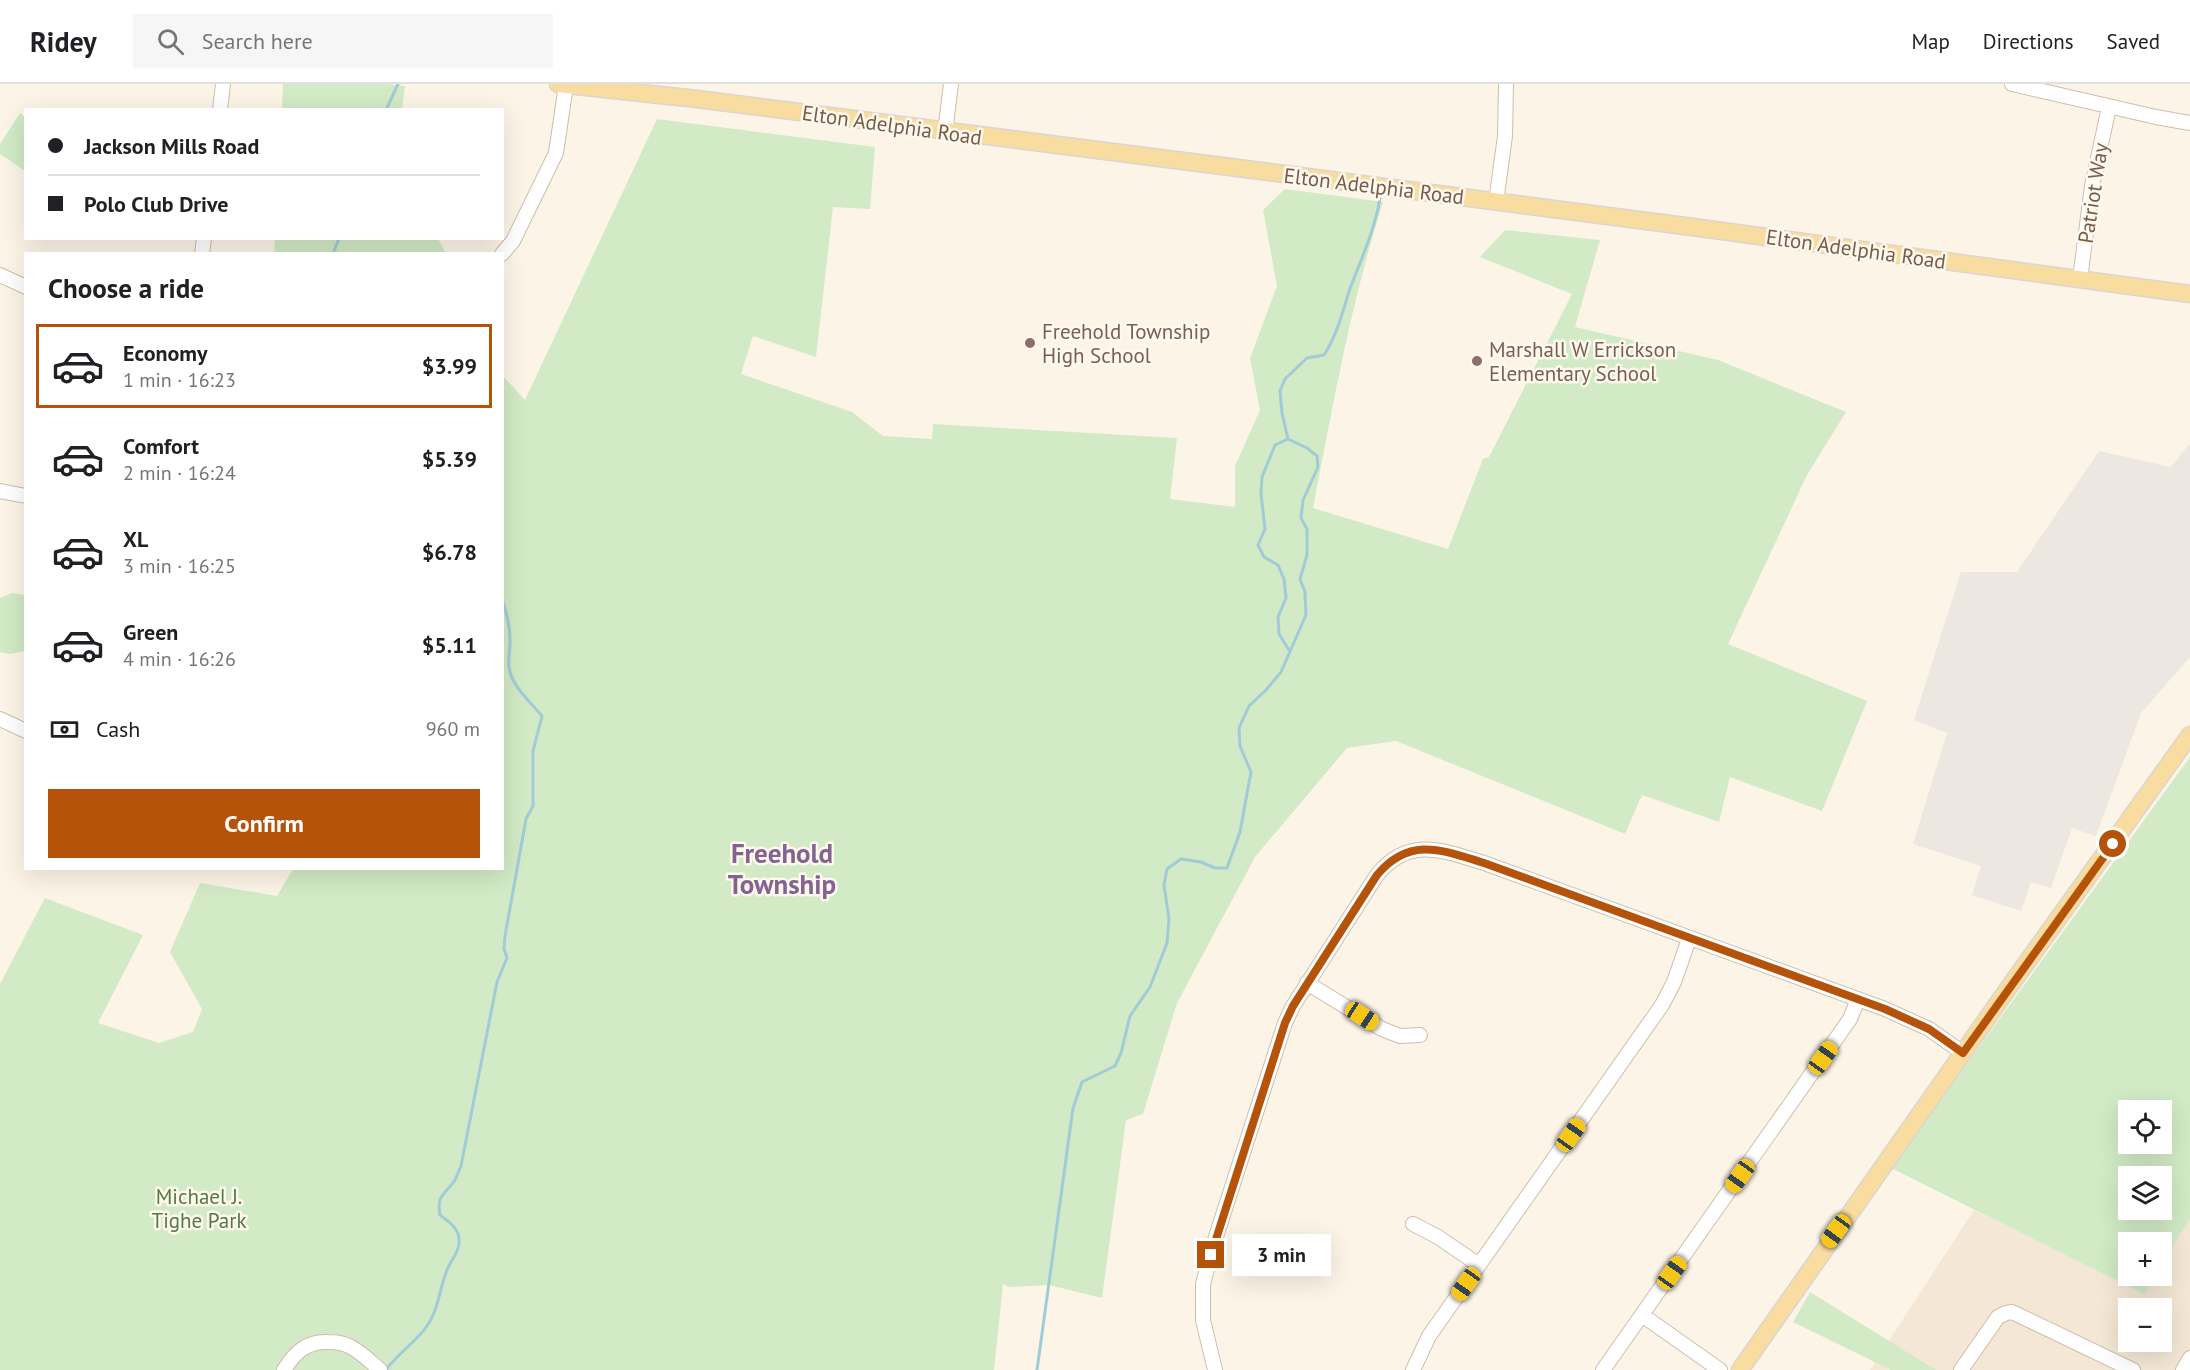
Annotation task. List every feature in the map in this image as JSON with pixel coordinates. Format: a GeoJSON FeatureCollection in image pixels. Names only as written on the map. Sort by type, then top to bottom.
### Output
{"type":"FeatureCollection","features":[{"type":"Feature","properties":{"kind":"main road","name":"Elton Adelphia Road"},"geometry":{"type":"LineString","coordinates":[[562,85],[697,99],[2190,294]]}},
{"type":"Feature","properties":{"kind":"main road"},"geometry":{"type":"LineString","coordinates":[[1740,1370],[2190,735]]}},
{"type":"Feature","properties":{"kind":"street"},"geometry":{"type":"LineString","coordinates":[[220,108],[223,84]]}},
{"type":"Feature","properties":{"kind":"street"},"geometry":{"type":"LineString","coordinates":[[945,132],[951,84]]}},
{"type":"Feature","properties":{"kind":"street"},"geometry":{"type":"LineString","coordinates":[[1496,202],[1505,136],[1506,84]]}},
{"type":"Feature","properties":{"kind":"street"},"geometry":{"type":"LineString","coordinates":[[2012,84],[2190,123]]}},
{"type":"Feature","properties":{"kind":"street"},"geometry":{"type":"LineString","coordinates":[[504,252],[513,241],[556,153],[562,85]]}},
{"type":"Feature","properties":{"kind":"street","name":"Patriot Way"},"geometry":{"type":"LineString","coordinates":[[2080,279],[2092,186],[2109,107]]}},
{"type":"Feature","properties":{"kind":"street"},"geometry":{"type":"LineString","coordinates":[[0,275],[24,285]]}},
{"type":"Feature","properties":{"kind":"street"},"geometry":{"type":"LineString","coordinates":[[0,491],[24,496]]}},
{"type":"Feature","properties":{"kind":"street"},"geometry":{"type":"LineString","coordinates":[[0,719],[24,729]]}},
{"type":"Feature","properties":{"kind":"street"},"geometry":{"type":"LineString","coordinates":[[1215,1370],[1203,1320],[1202,1302],[1207,1268],[1285,1023],[1307,983],[1383,869],[1404,853],[1424,848],[1443,850],[1484,863],[1914,1021],[1963,1053]]}},
{"type":"Feature","properties":{"kind":"street"},"geometry":{"type":"LineString","coordinates":[[1413,1370],[1429,1336],[1662,1005],[1674,982],[1689,939]]}},
{"type":"Feature","properties":{"kind":"street"},"geometry":{"type":"LineString","coordinates":[[1307,983],[1382,1029],[1400,1036],[1420,1035]]}},
{"type":"Feature","properties":{"kind":"street"},"geometry":{"type":"LineString","coordinates":[[1602,1370],[1850,1019],[1858,999]]}},
{"type":"Feature","properties":{"kind":"street"},"geometry":{"type":"LineString","coordinates":[[1413,1224],[1438,1237],[1479,1265]]}},
{"type":"Feature","properties":{"kind":"street"},"geometry":{"type":"LineString","coordinates":[[1961,1370],[1998,1317],[2006,1313],[2016,1314],[2106,1364],[2133,1370]]}},
{"type":"Feature","properties":{"kind":"street"},"geometry":{"type":"LineString","coordinates":[[1642,1315],[1720,1370]]}},
{"type":"Feature","properties":{"kind":"street"},"geometry":{"type":"LineString","coordinates":[[284,1370],[297,1352],[309,1344],[335,1342],[349,1345],[375,1370]]}},
{"type":"Feature","properties":{"kind":"street"},"geometry":{"type":"LineString","coordinates":[[2183,1370],[2190,1358]]}},
{"type":"Feature","properties":{"kind":"shaded area"},"geometry":{"type":"Polygon","coordinates":[[[2190,443],[2190,657],[2141,713],[2097,833],[2095,836],[2072,828],[2051,888],[2031,882],[2021,911],[1972,895],[1981,866],[1913,844],[1947,733],[1914,720],[1961,572],[2017,572],[2099,451],[2171,467],[2190,443]]]}},
{"type":"Feature","properties":{"kind":"shaded area"},"geometry":{"type":"Polygon","coordinates":[[[1974,1210],[2118,1280],[2118,1286],[2130,1286],[2144,1293],[2149,1286],[2172,1286],[2172,1249],[2190,1219],[2190,1370],[1870,1370],[1974,1210]]]}},
{"type":"Feature","properties":{"kind":"green space"},"geometry":{"type":"Polygon","coordinates":[[[283,84],[405,86],[402,108],[282,108],[283,84]]]}},
{"type":"Feature","properties":{"kind":"green space"},"geometry":{"type":"Polygon","coordinates":[[[20,113],[24,116],[24,170],[0,154],[0,144],[20,113]]]}},
{"type":"Feature","properties":{"kind":"green space","name":"Michael J. Tighe Park"},"geometry":{"type":"Polygon","coordinates":[[[657,119],[875,147],[870,209],[833,207],[816,357],[753,336],[741,374],[852,412],[883,436],[932,439],[933,424],[1177,438],[1170,499],[1235,507],[1235,466],[1260,410],[1250,358],[1277,286],[1263,210],[1285,189],[1383,202],[1352,316],[1313,508],[1448,549],[1483,459],[1489,457],[1572,294],[1480,257],[1505,230],[1600,240],[1575,327],[1718,360],[1846,412],[1807,475],[1728,644],[1867,701],[1822,811],[1730,777],[1719,822],[1642,795],[1625,834],[1396,741],[1347,748],[1255,857],[1177,1003],[1143,1114],[1126,1120],[1102,1298],[1049,1285],[1009,1287],[1003,1284],[994,1370],[0,1370],[0,984],[45,898],[143,935],[98,1023],[159,1043],[193,1032],[202,1009],[170,952],[200,883],[277,896],[292,870],[504,870],[504,377],[525,400],[657,119]]]}},
{"type":"Feature","properties":{"kind":"green space"},"geometry":{"type":"Polygon","coordinates":[[[275,240],[439,240],[445,252],[274,252],[275,240]]]}},
{"type":"Feature","properties":{"kind":"green space"},"geometry":{"type":"Polygon","coordinates":[[[12,593],[24,595],[24,651],[10,654],[0,652],[0,598],[12,593]]]}},
{"type":"Feature","properties":{"kind":"green space"},"geometry":{"type":"Polygon","coordinates":[[[2190,757],[2190,1219],[2172,1249],[2172,1232],[2118,1232],[2118,1281],[1891,1168],[2190,757]]]}},
{"type":"Feature","properties":{"kind":"green space"},"geometry":{"type":"Polygon","coordinates":[[[2128,1286],[2149,1286],[2144,1294],[2128,1286]]]}},
{"type":"Feature","properties":{"kind":"green space"},"geometry":{"type":"Polygon","coordinates":[[[1810,1292],[1936,1370],[1891,1370],[1793,1322],[1810,1292]]]}},
{"type":"Feature","properties":{"kind":"waterway"},"geometry":{"type":"LineString","coordinates":[[387,108],[398,84]]}},
{"type":"Feature","properties":{"kind":"waterway"},"geometry":{"type":"LineString","coordinates":[[1288,439],[1280,391],[1285,379],[1307,358],[1324,355],[1329,347],[1372,232],[1380,198]]}},
{"type":"Feature","properties":{"kind":"waterway"},"geometry":{"type":"LineString","coordinates":[[334,252],[338,240]]}},
{"type":"Feature","properties":{"kind":"waterway"},"geometry":{"type":"LineString","coordinates":[[1037,1370],[1073,1108],[1082,1082],[1115,1066],[1121,1053],[1130,1016],[1150,987],[1167,943],[1169,919],[1164,885],[1167,869],[1181,859],[1201,862],[1215,868],[1227,868],[1240,832],[1251,772],[1240,746],[1239,728],[1249,706],[1281,672],[1306,615],[1305,592],[1300,579],[1307,555],[1307,529],[1301,518],[1303,500],[1318,467],[1317,456],[1307,448],[1288,439],[1275,445],[1262,477],[1261,494],[1265,529],[1258,545],[1264,557],[1278,565],[1284,579],[1286,598],[1278,617],[1279,634],[1289,650]]}},
{"type":"Feature","properties":{"kind":"waterway"},"geometry":{"type":"LineString","coordinates":[[386,1370],[431,1320],[447,1270],[458,1248],[457,1232],[440,1215],[439,1203],[455,1180],[461,1166],[497,982],[507,958],[504,949],[505,936],[526,819],[533,806],[533,751],[542,716],[518,689],[510,673],[510,641],[504,605]]}},
{"type":"Feature","properties":{"kind":"place","name":"Freehold Township High School"},"geometry":{"type":"Point","coordinates":[1030,343]}},
{"type":"Feature","properties":{"kind":"place","name":"Marshall W Errickson Elementary School"},"geometry":{"type":"Point","coordinates":[1477,361]}},
{"type":"Feature","properties":{"kind":"district","name":"Freehold Township"},"geometry":{"type":"Point","coordinates":[782,868]}},
{"type":"Feature","properties":{"kind":"route"},"geometry":{"type":"LineString","coordinates":[[1211,1255],[1285,1023],[1293,1006],[1377,875],[1392,860],[1404,853],[1424,848],[1437,849],[1484,863],[1885,1009],[1929,1029],[1963,1053],[2113,844]]}}]}
